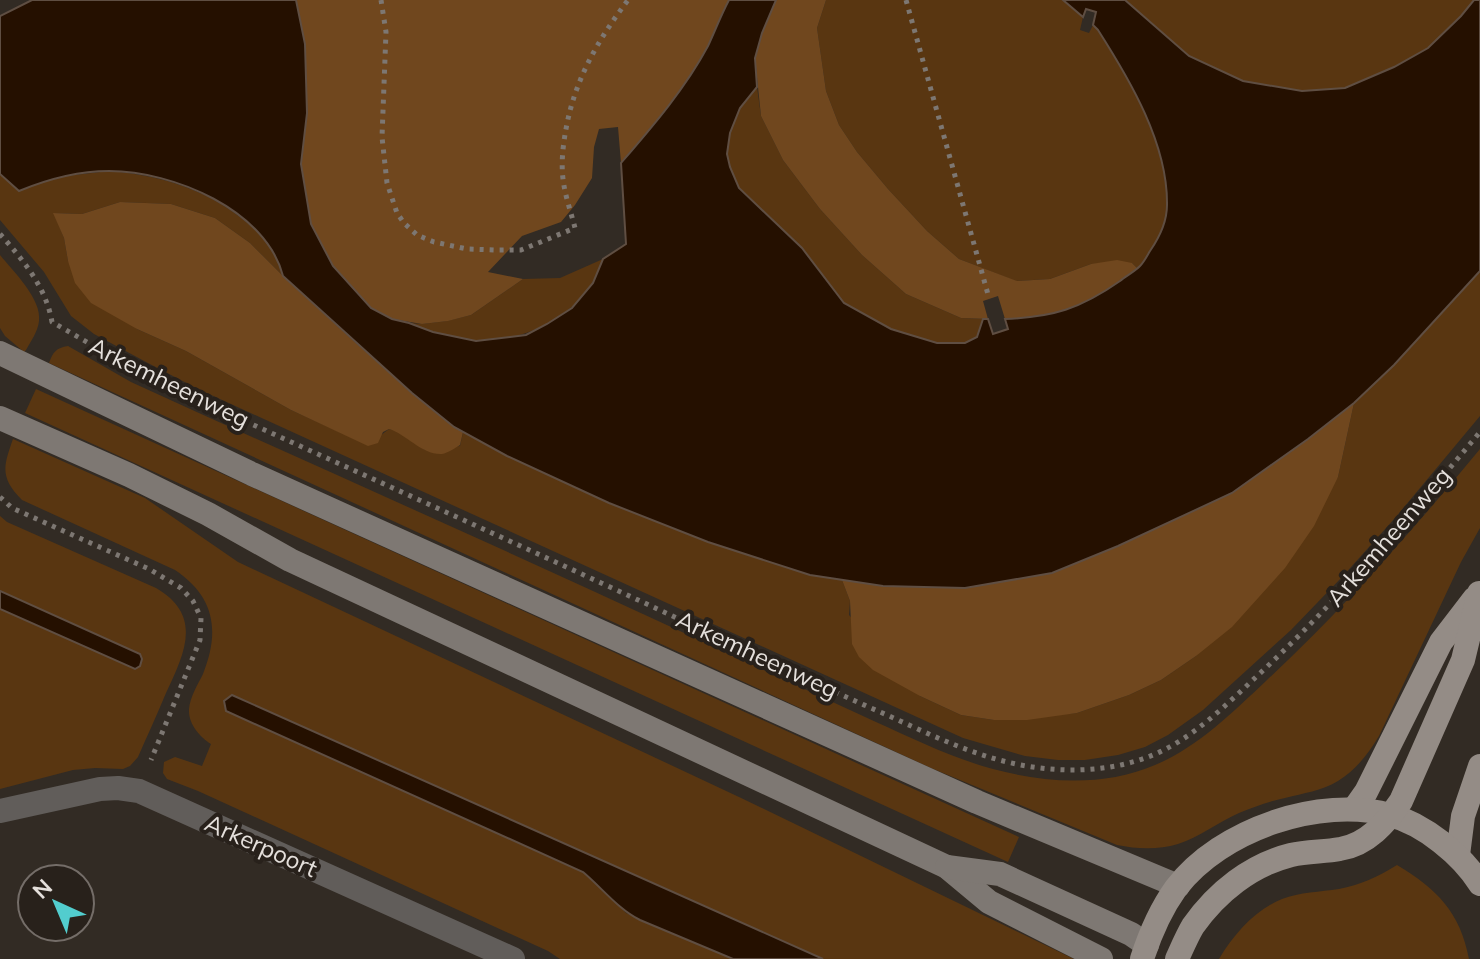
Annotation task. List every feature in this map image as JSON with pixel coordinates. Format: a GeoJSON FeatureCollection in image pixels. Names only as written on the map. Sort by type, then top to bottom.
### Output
{"type":"FeatureCollection","features":[{"type":"Feature","properties":{"kind":"main road","name":"Arkemheenweg"},"geometry":{"type":"LineString","coordinates":[[0,353],[252,474],[962,796],[1178,886]]}},
{"type":"Feature","properties":{"kind":"main road"},"geometry":{"type":"LineString","coordinates":[[0,418],[129,475],[290,560],[947,867],[989,902],[1101,959]]}},
{"type":"Feature","properties":{"kind":"main road"},"geometry":{"type":"LineString","coordinates":[[1354,809],[1366,792],[1441,642],[1479,592]]}},
{"type":"Feature","properties":{"kind":"main road"},"geometry":{"type":"LineString","coordinates":[[1177,959],[1192,928],[1212,903],[1239,878],[1291,855],[1353,846],[1369,838],[1392,815],[1463,660],[1479,592]]}},
{"type":"Feature","properties":{"kind":"main road"},"geometry":{"type":"LineString","coordinates":[[1458,855],[1463,816],[1480,766]]}},
{"type":"Feature","properties":{"kind":"main road"},"geometry":{"type":"LineString","coordinates":[[1152,954],[1160,913],[1178,886],[1206,859],[1251,831],[1276,820],[1315,811],[1354,809],[1392,815],[1415,825],[1458,855],[1480,884]]}},
{"type":"Feature","properties":{"kind":"main road"},"geometry":{"type":"LineString","coordinates":[[947,867],[1000,874],[1131,934],[1152,954]]}},
{"type":"Feature","properties":{"kind":"street","name":"Arkerpoort"},"geometry":{"type":"LineString","coordinates":[[0,811],[100,789],[139,791],[513,959]]}},
{"type":"Feature","properties":{"kind":"path"},"geometry":{"type":"LineString","coordinates":[[381,0],[386,32],[382,137],[387,183],[397,213],[417,235],[434,242],[467,249],[521,250],[575,228],[563,178],[569,109],[591,55],[628,0]]}},
{"type":"Feature","properties":{"kind":"path"},"geometry":{"type":"LineString","coordinates":[[906,0],[989,298]]}},
{"type":"Feature","properties":{"kind":"path","name":"Arkemheenweg"},"geometry":{"type":"LineString","coordinates":[[0,234],[35,277],[45,295],[52,322],[130,367],[905,724],[959,748],[1023,766],[1086,770],[1120,765],[1174,744],[1210,719],[1298,638],[1350,583],[1480,432]]}},
{"type":"Feature","properties":{"kind":"path"},"geometry":{"type":"LineString","coordinates":[[0,497],[12,508],[160,576],[181,588],[193,601],[201,618],[200,640],[139,791]]}},
{"type":"Feature","properties":{"kind":"shaded area"},"geometry":{"type":"Polygon","coordinates":[[[32,0],[296,0],[305,44],[307,113],[301,164],[311,224],[333,266],[371,308],[392,319],[433,332],[476,341],[526,335],[572,308],[593,283],[603,259],[626,244],[621,163],[689,77],[708,46],[729,0],[776,0],[755,58],[757,87],[740,108],[730,133],[727,154],[739,188],[802,248],[844,303],[891,329],[937,343],[965,343],[977,337],[983,319],[988,319],[993,334],[1008,329],[1005,319],[1066,310],[1106,291],[1141,264],[1164,223],[1167,211],[1166,182],[1145,113],[1093,25],[1096,12],[1086,9],[1083,17],[1063,0],[1125,0],[1189,56],[1243,81],[1302,91],[1345,88],[1394,67],[1428,48],[1474,0],[1480,0],[1480,271],[1394,365],[1354,403],[1308,439],[1232,493],[1118,546],[1052,573],[965,588],[883,586],[810,575],[708,542],[609,503],[507,456],[454,427],[283,276],[273,253],[258,232],[214,199],[161,178],[109,171],[63,176],[19,191],[0,174],[0,16],[32,0]]]}},
{"type":"Feature","properties":{"kind":"shaded area"},"geometry":{"type":"Polygon","coordinates":[[[296,0],[729,0],[708,46],[689,77],[621,163],[618,127],[599,129],[594,147],[592,178],[575,205],[561,222],[522,236],[488,272],[523,279],[471,315],[422,324],[392,319],[371,308],[333,266],[311,225],[301,164],[307,113],[305,44],[296,0]]]}},
{"type":"Feature","properties":{"kind":"shaded area"},"geometry":{"type":"Polygon","coordinates":[[[776,0],[826,0],[817,28],[826,91],[839,125],[888,189],[927,231],[959,259],[1017,281],[1050,279],[1091,264],[1117,260],[1132,263],[1137,268],[1082,304],[1040,316],[1005,319],[998,296],[983,301],[988,319],[961,318],[906,294],[862,255],[820,209],[783,160],[761,116],[755,58],[776,0]]]}},
{"type":"Feature","properties":{"kind":"shaded area"},"geometry":{"type":"Polygon","coordinates":[[[826,0],[1063,0],[1083,17],[1080,30],[1089,33],[1093,25],[1142,106],[1163,168],[1166,217],[1141,265],[1137,268],[1132,263],[1091,264],[1050,279],[1016,281],[959,259],[927,231],[888,189],[839,125],[826,91],[817,28],[826,0]]]}},
{"type":"Feature","properties":{"kind":"shaded area"},"geometry":{"type":"Polygon","coordinates":[[[1125,0],[1474,0],[1428,48],[1394,67],[1345,88],[1302,91],[1244,81],[1189,56],[1125,0]]]}},
{"type":"Feature","properties":{"kind":"shaded area"},"geometry":{"type":"Polygon","coordinates":[[[757,87],[761,116],[783,160],[820,209],[862,255],[906,294],[961,318],[983,319],[977,337],[965,343],[937,343],[891,329],[844,303],[802,248],[739,188],[727,154],[730,133],[740,108],[757,87]]]}},
{"type":"Feature","properties":{"kind":"shaded area"},"geometry":{"type":"Polygon","coordinates":[[[109,171],[143,175],[176,184],[222,204],[266,240],[283,276],[250,243],[215,218],[171,204],[120,202],[82,214],[54,213],[64,238],[68,261],[137,329],[186,351],[291,410],[368,445],[389,429],[425,450],[460,446],[463,432],[609,503],[810,575],[842,580],[850,601],[849,615],[920,696],[961,715],[994,720],[1077,713],[1161,680],[1196,656],[1338,477],[1354,403],[1394,365],[1480,271],[1480,416],[1343,576],[1291,630],[1203,710],[1168,735],[1145,747],[1118,755],[1085,760],[1025,756],[963,738],[198,389],[94,334],[71,316],[44,272],[0,220],[0,174],[19,190],[49,178],[109,171]]]}},
{"type":"Feature","properties":{"kind":"shaded area"},"geometry":{"type":"Polygon","coordinates":[[[120,202],[171,204],[215,218],[250,243],[357,344],[463,432],[460,445],[444,453],[435,453],[389,429],[383,432],[378,443],[368,446],[291,410],[186,351],[137,329],[91,303],[75,283],[64,238],[53,213],[82,214],[120,202]]]}},
{"type":"Feature","properties":{"kind":"shaded area"},"geometry":{"type":"Polygon","coordinates":[[[0,255],[26,286],[39,313],[37,328],[24,352],[0,328],[0,255]]]}},
{"type":"Feature","properties":{"kind":"shaded area"},"geometry":{"type":"Polygon","coordinates":[[[603,259],[587,291],[575,304],[546,325],[529,332],[478,341],[450,337],[409,323],[447,321],[471,315],[523,279],[560,278],[603,259]]]}},
{"type":"Feature","properties":{"kind":"shaded area"},"geometry":{"type":"Polygon","coordinates":[[[68,346],[131,382],[948,754],[1013,774],[1054,780],[1095,780],[1136,772],[1171,757],[1200,739],[1296,653],[1351,597],[1480,449],[1480,528],[1379,736],[1350,772],[1325,787],[1239,813],[1178,844],[1155,848],[1132,847],[1117,845],[931,768],[49,363],[56,351],[68,346]]]}},
{"type":"Feature","properties":{"kind":"shaded area"},"geometry":{"type":"Polygon","coordinates":[[[36,389],[1019,837],[1008,862],[25,413],[36,389]]]}},
{"type":"Feature","properties":{"kind":"shaded area"},"geometry":{"type":"Polygon","coordinates":[[[1354,403],[1338,477],[1314,526],[1285,568],[1232,627],[1161,680],[1077,713],[1027,720],[994,720],[961,715],[920,696],[873,670],[859,657],[852,644],[850,601],[842,580],[883,586],[1308,439],[1354,403]]]}},
{"type":"Feature","properties":{"kind":"shaded area"},"geometry":{"type":"Polygon","coordinates":[[[13,439],[145,498],[238,562],[739,797],[1074,959],[822,959],[232,695],[228,697],[224,705],[226,711],[583,872],[626,913],[733,959],[560,959],[167,779],[163,773],[164,762],[175,757],[202,766],[211,744],[196,730],[190,720],[189,709],[211,643],[212,629],[206,603],[188,580],[175,570],[22,500],[10,485],[6,472],[13,439]]]}},
{"type":"Feature","properties":{"kind":"shaded area"},"geometry":{"type":"Polygon","coordinates":[[[0,516],[7,522],[156,588],[171,599],[180,611],[186,636],[179,664],[138,757],[130,766],[123,769],[73,770],[0,789],[0,609],[135,669],[142,659],[140,654],[0,591],[0,516]]]}},
{"type":"Feature","properties":{"kind":"shaded area"},"geometry":{"type":"Polygon","coordinates":[[[0,591],[140,654],[140,666],[135,669],[0,609],[0,591]]]}},
{"type":"Feature","properties":{"kind":"shaded area"},"geometry":{"type":"Polygon","coordinates":[[[232,695],[823,959],[733,959],[640,920],[617,904],[583,872],[226,711],[224,701],[232,695]]]}},
{"type":"Feature","properties":{"kind":"shaded area"},"geometry":{"type":"Polygon","coordinates":[[[1397,865],[1424,883],[1445,903],[1460,928],[1469,959],[1219,959],[1246,924],[1272,904],[1296,895],[1354,885],[1397,865]]]}}]}
